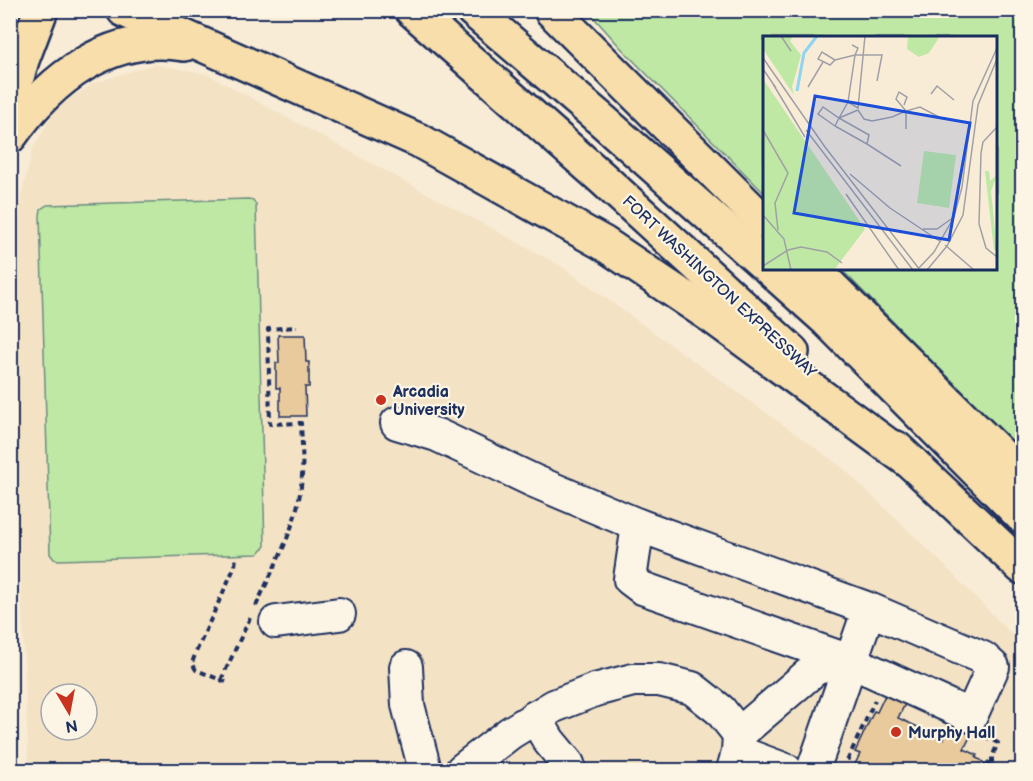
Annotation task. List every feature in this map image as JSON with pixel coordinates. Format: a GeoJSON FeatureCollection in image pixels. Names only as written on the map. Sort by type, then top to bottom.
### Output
{"type":"FeatureCollection","features":[{"type":"Feature","properties":{"kind":"main road"},"geometry":{"type":"LineString","coordinates":[[10,102],[22,60],[41,10]]}},
{"type":"Feature","properties":{"kind":"main road"},"geometry":{"type":"LineString","coordinates":[[124,10],[420,141],[603,243],[713,317],[912,462]]}},
{"type":"Feature","properties":{"kind":"main road","name":"FORT WASHINGTON EXPRESSWAY"},"geometry":{"type":"LineString","coordinates":[[412,10],[602,177],[1023,567]]}},
{"type":"Feature","properties":{"kind":"main road"},"geometry":{"type":"LineString","coordinates":[[473,10],[763,262]]}},
{"type":"Feature","properties":{"kind":"main road"},"geometry":{"type":"LineString","coordinates":[[550,10],[763,220]]}},
{"type":"Feature","properties":{"kind":"main road"},"geometry":{"type":"LineString","coordinates":[[10,135],[66,75],[90,60],[117,48],[147,42],[172,42],[209,48]]}},
{"type":"Feature","properties":{"kind":"main road"},"geometry":{"type":"LineString","coordinates":[[771,270],[828,320],[1023,516]]}},
{"type":"Feature","properties":{"kind":"main road"},"geometry":{"type":"LineString","coordinates":[[814,270],[1023,476]]}},
{"type":"Feature","properties":{"kind":"lane"},"geometry":{"type":"LineString","coordinates":[[397,423],[437,435],[534,481],[638,525],[869,609],[983,658],[993,667],[971,716],[850,661],[642,588],[630,579],[638,525]]}},
{"type":"Feature","properties":{"kind":"lane"},"geometry":{"type":"LineString","coordinates":[[813,771],[869,609]]}},
{"type":"Feature","properties":{"kind":"lane"},"geometry":{"type":"LineString","coordinates":[[276,622],[339,614]]}},
{"type":"Feature","properties":{"kind":"lane"},"geometry":{"type":"LineString","coordinates":[[737,752],[816,668],[850,661]]}},
{"type":"Feature","properties":{"kind":"lane"},"geometry":{"type":"LineString","coordinates":[[406,667],[408,705],[425,771]]}},
{"type":"Feature","properties":{"kind":"lane"},"geometry":{"type":"LineString","coordinates":[[462,771],[510,733],[554,706],[595,690],[633,680],[659,680],[692,688],[720,710],[737,752],[786,771]]}},
{"type":"Feature","properties":{"kind":"lane"},"geometry":{"type":"LineString","coordinates":[[535,717],[570,771]]}},
{"type":"Feature","properties":{"kind":"path"},"geometry":{"type":"LineString","coordinates":[[236,557],[235,566],[192,663],[196,670],[224,681],[287,538],[297,509],[303,459],[301,423],[270,424],[268,329],[297,327]]}},
{"type":"Feature","properties":{"kind":"path"},"geometry":{"type":"LineString","coordinates":[[843,771],[876,698]]}},
{"type":"Feature","properties":{"kind":"path"},"geometry":{"type":"LineString","coordinates":[[986,766],[992,757]]}},
{"type":"Feature","properties":{"kind":"shaded area","name":"Arcadia University"},"geometry":{"type":"Polygon","coordinates":[[[154,64],[207,74],[561,266],[842,467],[937,558],[1022,645],[1022,770],[29,770],[10,333],[11,290],[21,196],[33,148],[56,108],[94,83],[154,64]]]}},
{"type":"Feature","properties":{"kind":"green space"},"geometry":{"type":"Polygon","coordinates":[[[588,11],[1022,11],[1022,453],[842,270],[997,270],[997,36],[763,36],[763,192],[620,47],[588,11]]]}},
{"type":"Feature","properties":{"kind":"green space"},"geometry":{"type":"Polygon","coordinates":[[[253,200],[256,205],[265,546],[258,554],[54,559],[50,554],[41,209],[47,205],[253,200]]]}},
{"type":"Feature","properties":{"kind":"building"},"geometry":{"type":"Polygon","coordinates":[[[278,335],[305,335],[306,362],[309,362],[309,387],[305,387],[306,416],[280,416],[280,388],[276,388],[276,363],[279,363],[278,335]]]}},
{"type":"Feature","properties":{"kind":"building","name":"Murphy Hall"},"geometry":{"type":"Polygon","coordinates":[[[886,693],[906,702],[898,718],[944,739],[951,723],[972,733],[964,749],[977,755],[976,758],[981,760],[989,770],[890,770],[881,767],[880,770],[852,770],[860,754],[855,752],[874,711],[877,712],[886,693]]]}},
{"type":"Feature","properties":{"kind":"place","name":"Arcadia University"},"geometry":{"type":"Point","coordinates":[381,400]}},
{"type":"Feature","properties":{"kind":"place","name":"Murphy Hall"},"geometry":{"type":"Point","coordinates":[896,732]}}]}
